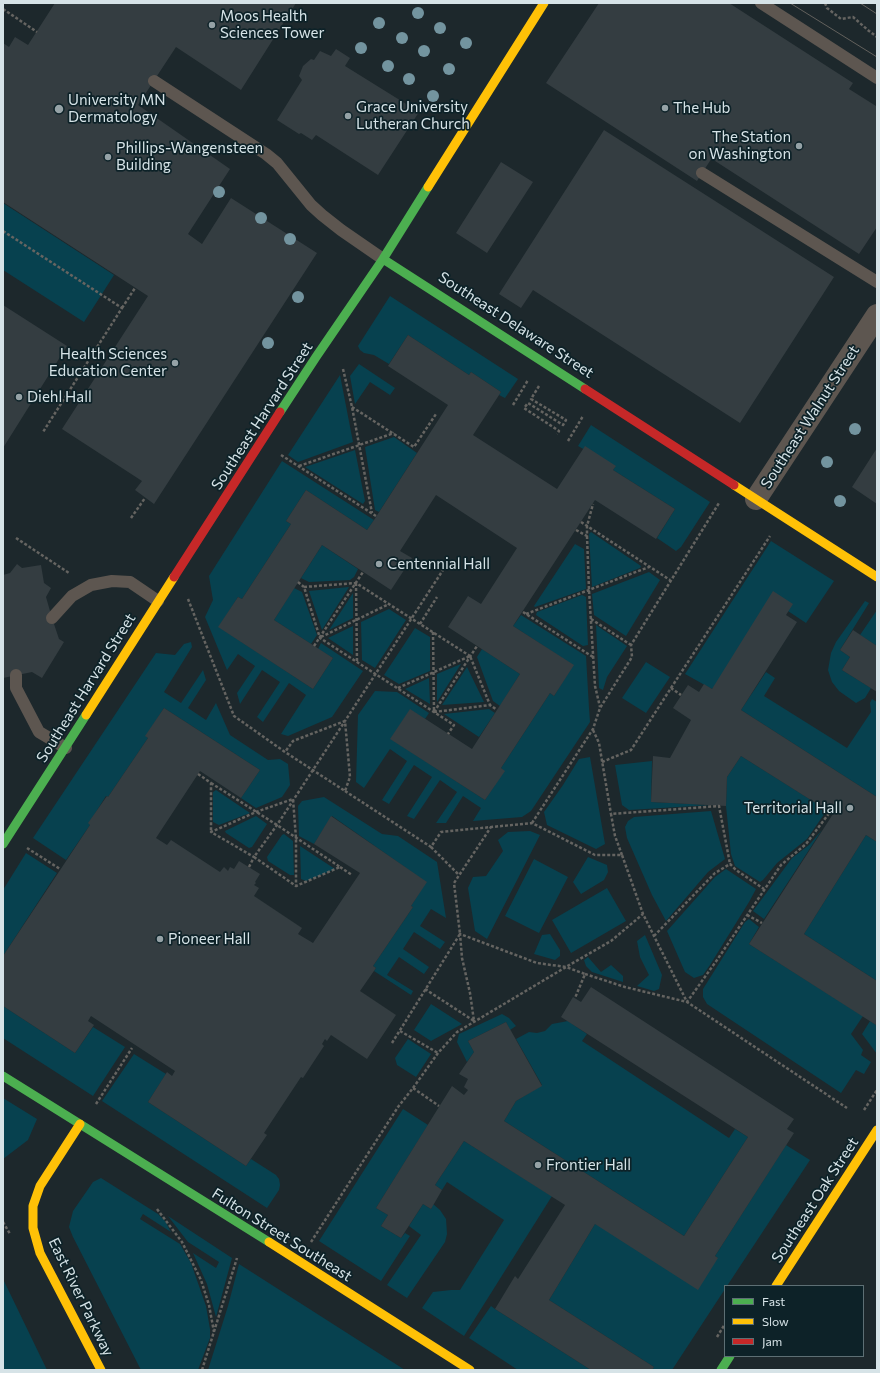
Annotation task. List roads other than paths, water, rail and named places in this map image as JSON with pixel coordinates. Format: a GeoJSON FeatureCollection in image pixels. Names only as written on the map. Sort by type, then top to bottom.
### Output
{"type":"FeatureCollection","features":[{"type":"Feature","properties":{"kind":"street","name":"Southeast Harvard Street"},"geometry":{"type":"LineString","coordinates":[[3,844],[66,748],[158,601],[320,352],[384,259],[544,3]]}},
{"type":"Feature","properties":{"kind":"street","name":"Southeast Delaware Street"},"geometry":{"type":"LineString","coordinates":[[384,259],[877,577]]}},
{"type":"Feature","properties":{"kind":"street","name":"Southeast Walnut Street"},"geometry":{"type":"LineString","coordinates":[[756,500],[877,315]]}},
{"type":"Feature","properties":{"kind":"street"},"geometry":{"type":"LineString","coordinates":[[3,1076],[80,1124]]}},
{"type":"Feature","properties":{"kind":"street","name":"East River Parkway"},"geometry":{"type":"LineString","coordinates":[[80,1124],[40,1186],[33,1206],[33,1228],[44,1260],[101,1370]]}},
{"type":"Feature","properties":{"kind":"street","name":"Fulton Street Southeast"},"geometry":{"type":"LineString","coordinates":[[80,1124],[470,1370]]}},
{"type":"Feature","properties":{"kind":"street","name":"Southeast Oak Street"},"geometry":{"type":"LineString","coordinates":[[777,1285],[877,1130]]}},
{"type":"Feature","properties":{"kind":"street"},"geometry":{"type":"LineString","coordinates":[[721,1370],[729,1357]]}},
{"type":"Feature","properties":{"kind":"lane"},"geometry":{"type":"LineString","coordinates":[[761,3],[877,78]]}},
{"type":"Feature","properties":{"kind":"lane","name":"Southeast Delaware Street"},"geometry":{"type":"LineString","coordinates":[[154,82],[266,154],[277,163],[311,205],[322,215],[341,230],[384,259]]}},
{"type":"Feature","properties":{"kind":"lane"},"geometry":{"type":"LineString","coordinates":[[702,173],[877,282]]}},
{"type":"Feature","properties":{"kind":"lane"},"geometry":{"type":"LineString","coordinates":[[52,618],[72,596],[91,585],[112,581],[130,582],[158,601]]}},
{"type":"Feature","properties":{"kind":"lane"},"geometry":{"type":"LineString","coordinates":[[16,675],[16,688],[39,732],[66,748]]}},
{"type":"Feature","properties":{"kind":"tram line"},"geometry":{"type":"LineString","coordinates":[[790,3],[877,57]]}},
{"type":"Feature","properties":{"kind":"tram line"},"geometry":{"type":"LineString","coordinates":[[860,3],[877,14]]}},
{"type":"Feature","properties":{"kind":"place","name":"Moos Health Sciences Tower"},"geometry":{"type":"Point","coordinates":[212,25]}},
{"type":"Feature","properties":{"kind":"place","name":"The Hub"},"geometry":{"type":"Point","coordinates":[665,108]}},
{"type":"Feature","properties":{"kind":"place","name":"University MN Dermatology"},"geometry":{"type":"Point","coordinates":[59,109]}},
{"type":"Feature","properties":{"kind":"place","name":"Grace University Lutheran Church"},"geometry":{"type":"Point","coordinates":[348,116]}},
{"type":"Feature","properties":{"kind":"place","name":"The Station on Washington"},"geometry":{"type":"Point","coordinates":[799,146]}},
{"type":"Feature","properties":{"kind":"place","name":"Phillips-Wangensteen Building"},"geometry":{"type":"Point","coordinates":[108,157]}},
{"type":"Feature","properties":{"kind":"place","name":"Health Sciences Education Center"},"geometry":{"type":"Point","coordinates":[175,363]}},
{"type":"Feature","properties":{"kind":"place","name":"Diehl Hall"},"geometry":{"type":"Point","coordinates":[19,397]}},
{"type":"Feature","properties":{"kind":"place","name":"Centennial Hall"},"geometry":{"type":"Point","coordinates":[379,564]}},
{"type":"Feature","properties":{"kind":"place","name":"Territorial Hall"},"geometry":{"type":"Point","coordinates":[850,808]}},
{"type":"Feature","properties":{"kind":"place","name":"Pioneer Hall"},"geometry":{"type":"Point","coordinates":[160,939]}},
{"type":"Feature","properties":{"kind":"place","name":"Frontier Hall"},"geometry":{"type":"Point","coordinates":[538,1165]}}]}
